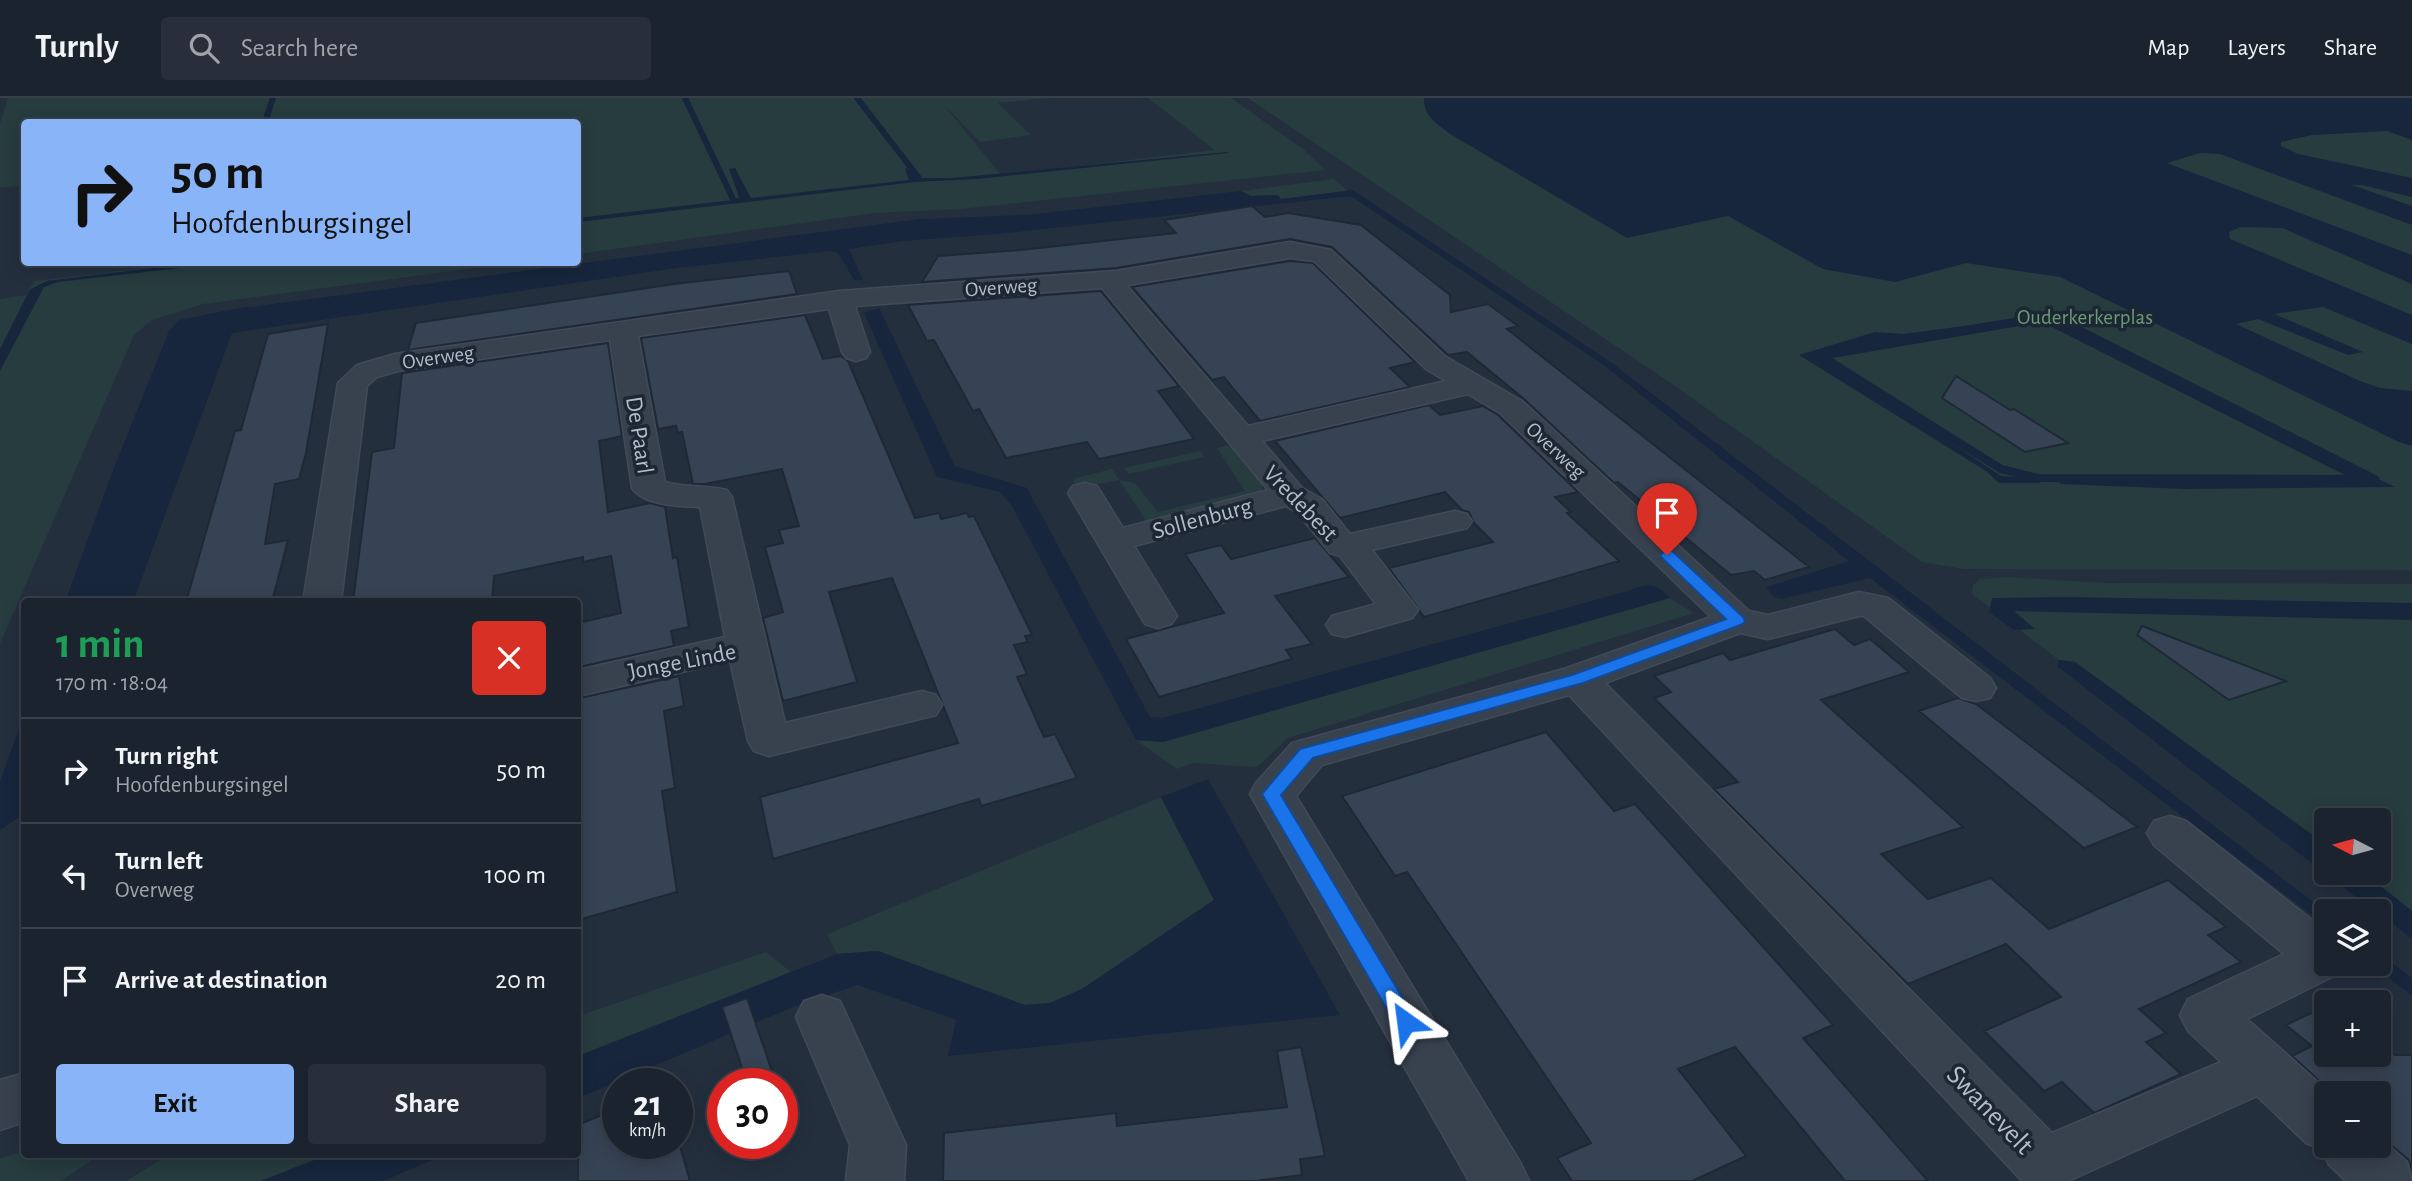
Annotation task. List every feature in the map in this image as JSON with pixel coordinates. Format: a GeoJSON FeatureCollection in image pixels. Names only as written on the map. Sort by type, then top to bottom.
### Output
{"type":"FeatureCollection","features":[{"type":"Feature","properties":{"kind":"street","name":"Overweg"},"geometry":{"type":"LineString","coordinates":[[324,598],[353,383],[367,371],[395,363],[839,299],[1116,279],[1290,250],[1322,255],[1436,363],[1511,407],[1737,621]]}},
{"type":"Feature","properties":{"kind":"street","name":"Vredebest"},"geometry":{"type":"LineString","coordinates":[[1116,279],[1115,288],[1240,437],[1290,495],[1311,506],[1342,546],[1455,521]]}},
{"type":"Feature","properties":{"kind":"street"},"geometry":{"type":"LineString","coordinates":[[839,299],[856,352]]}},
{"type":"Feature","properties":{"kind":"street","name":"De Paarl"},"geometry":{"type":"LineString","coordinates":[[623,331],[649,488],[677,496],[715,497],[746,645]]}},
{"type":"Feature","properties":{"kind":"street","name":"Vredebest"},"geometry":{"type":"LineString","coordinates":[[1240,437],[1470,385]]}},
{"type":"Feature","properties":{"kind":"street","name":"Sollenburg"},"geometry":{"type":"LineString","coordinates":[[1085,493],[1158,616]]}},
{"type":"Feature","properties":{"kind":"street","name":"Sollenburg"},"geometry":{"type":"LineString","coordinates":[[1114,541],[1290,495]]}},
{"type":"Feature","properties":{"kind":"street"},"geometry":{"type":"LineString","coordinates":[[1345,625],[1399,610],[1349,544]]}},
{"type":"Feature","properties":{"kind":"street"},"geometry":{"type":"LineString","coordinates":[[1500,1181],[1272,794],[1307,754],[1577,679],[1737,621],[1768,628],[1858,604],[1875,606],[1976,688]]}},
{"type":"Feature","properties":{"kind":"street","name":"Jonge Linde"},"geometry":{"type":"LineString","coordinates":[[581,682],[746,645],[769,741],[922,705]]}},
{"type":"Feature","properties":{"kind":"street","name":"Swanevelt"},"geometry":{"type":"LineString","coordinates":[[1577,679],[2049,1173],[2264,1068]]}},
{"type":"Feature","properties":{"kind":"street"},"geometry":{"type":"LineString","coordinates":[[2170,833],[2324,958],[2206,1015],[2314,1114]]}},
{"type":"Feature","properties":{"kind":"street"},"geometry":{"type":"LineString","coordinates":[[821,1017],[878,1145],[876,1181]]}},
{"type":"Feature","properties":{"kind":"street"},"geometry":{"type":"LineString","coordinates":[[0,1105],[21,1099]]}},
{"type":"Feature","properties":{"kind":"street"},"geometry":{"type":"LineString","coordinates":[[2362,1158],[2387,1181]]}},
{"type":"Feature","properties":{"kind":"green space"},"geometry":{"type":"Polygon","coordinates":[[[8,98],[1047,98],[998,103],[1031,135],[980,142],[944,105],[1001,175],[1215,150],[1148,98],[1231,98],[1304,150],[1325,170],[961,209],[875,213],[581,254],[581,119],[21,119],[21,185],[0,188],[0,124],[8,98]]]}},
{"type":"Feature","properties":{"kind":"green space","name":"Ouderkerkerplas"},"geometry":{"type":"Polygon","coordinates":[[[1248,98],[2412,98],[2412,570],[1964,569],[1922,562],[1668,381],[1248,98]]]}},
{"type":"Feature","properties":{"kind":"green space"},"geometry":{"type":"Polygon","coordinates":[[[1334,179],[1352,195],[1281,199],[1277,195],[1251,196],[1241,191],[1334,179]]]}},
{"type":"Feature","properties":{"kind":"green space"},"geometry":{"type":"Polygon","coordinates":[[[163,266],[491,266],[203,304],[152,320],[134,335],[0,644],[0,299],[27,295],[34,281],[163,266]]]}},
{"type":"Feature","properties":{"kind":"green space"},"geometry":{"type":"Polygon","coordinates":[[[1233,444],[1262,482],[1262,493],[1147,522],[1119,480],[1135,483],[1158,512],[1245,491],[1217,448],[1233,444]]]}},
{"type":"Feature","properties":{"kind":"green space"},"geometry":{"type":"Polygon","coordinates":[[[1201,451],[1204,457],[1128,474],[1124,468],[1201,451]]]}},
{"type":"Feature","properties":{"kind":"green space"},"geometry":{"type":"Polygon","coordinates":[[[1112,469],[1119,480],[1078,488],[1073,481],[1112,469]]]}},
{"type":"Feature","properties":{"kind":"green space"},"geometry":{"type":"Polygon","coordinates":[[[2007,577],[2106,583],[2412,584],[2412,911],[2380,886],[2391,885],[2391,808],[2314,808],[2314,836],[2075,662],[2059,660],[1972,594],[1973,585],[1980,579],[2007,577]]]}},
{"type":"Feature","properties":{"kind":"green space"},"geometry":{"type":"Polygon","coordinates":[[[1670,598],[1694,613],[1288,738],[1257,767],[1192,763],[1177,769],[1136,740],[1163,742],[1670,598]]]}},
{"type":"Feature","properties":{"kind":"green space"},"geometry":{"type":"Polygon","coordinates":[[[1161,797],[1214,900],[1082,989],[1050,1003],[1025,1005],[878,951],[837,954],[827,934],[1161,797]]]}},
{"type":"Feature","properties":{"kind":"green space"},"geometry":{"type":"Polygon","coordinates":[[[766,952],[791,972],[581,1055],[581,1015],[766,952]]]}},
{"type":"Feature","properties":{"kind":"green space"},"geometry":{"type":"Polygon","coordinates":[[[21,1152],[21,1158],[95,1158],[61,1181],[0,1181],[0,1158],[21,1152]]]}},
{"type":"Feature","properties":{"kind":"green space"},"geometry":{"type":"Polygon","coordinates":[[[168,1158],[319,1158],[261,1181],[126,1181],[168,1158]]]}},
{"type":"Feature","properties":{"kind":"water","name":"Ouderkerkerplas"},"geometry":{"type":"Polygon","coordinates":[[[1424,98],[2412,98],[2412,140],[2387,131],[2312,135],[2281,142],[2281,146],[2298,154],[2412,178],[2412,197],[2352,185],[2412,206],[2412,225],[2220,154],[2200,153],[2167,163],[2412,255],[2412,284],[2282,228],[2241,227],[2229,232],[2230,239],[2412,315],[2412,344],[2323,307],[2274,314],[2363,352],[2348,355],[2258,319],[2236,324],[2360,381],[2380,388],[2412,391],[2412,446],[2060,277],[1966,263],[1895,282],[1823,269],[1728,216],[1627,238],[1450,134],[1429,115],[1424,98]]]}},
{"type":"Feature","properties":{"kind":"water"},"geometry":{"type":"Polygon","coordinates":[[[1229,153],[977,179],[915,182],[581,222],[581,218],[733,200],[739,197],[729,169],[735,168],[751,198],[909,180],[905,168],[910,169],[917,178],[952,178],[1229,153]]]}},
{"type":"Feature","properties":{"kind":"water"},"geometry":{"type":"Polygon","coordinates":[[[1353,190],[1612,363],[2314,903],[2314,917],[1870,578],[1782,599],[1774,597],[1766,587],[1849,561],[1605,366],[1351,196],[997,234],[903,241],[849,249],[863,280],[854,280],[838,253],[831,251],[677,268],[232,333],[134,598],[66,598],[110,478],[169,331],[179,320],[234,309],[562,266],[581,266],[581,263],[920,219],[1027,215],[1241,191],[1251,196],[1277,195],[1281,199],[1353,190]]]}},
{"type":"Feature","properties":{"kind":"water"},"geometry":{"type":"Polygon","coordinates":[[[169,266],[198,266],[58,282],[44,287],[0,371],[0,349],[27,295],[31,289],[47,281],[169,266]]]}},
{"type":"Feature","properties":{"kind":"water"},"geometry":{"type":"Polygon","coordinates":[[[879,308],[955,466],[1027,488],[1150,717],[1163,718],[1641,586],[1656,587],[1670,598],[1163,742],[1136,740],[1012,506],[1000,492],[937,477],[864,313],[879,308]]]}},
{"type":"Feature","properties":{"kind":"water"},"geometry":{"type":"Polygon","coordinates":[[[2042,316],[2395,487],[2185,489],[2061,484],[2056,478],[2178,482],[2349,477],[2042,322],[1827,359],[2001,476],[2034,478],[2041,483],[1999,483],[1986,471],[1799,355],[1875,332],[1903,334],[2042,316]]]}},
{"type":"Feature","properties":{"kind":"water"},"geometry":{"type":"Polygon","coordinates":[[[1992,598],[2412,603],[2412,620],[2014,611],[2035,629],[2014,630],[1989,612],[1992,598]]]}},
{"type":"Feature","properties":{"kind":"water"},"geometry":{"type":"Polygon","coordinates":[[[2059,660],[2075,662],[2314,836],[2314,865],[2057,666],[2059,660]]]}},
{"type":"Feature","properties":{"kind":"water"},"geometry":{"type":"Polygon","coordinates":[[[21,722],[21,816],[0,830],[0,782],[21,722]]]}},
{"type":"Feature","properties":{"kind":"water"},"geometry":{"type":"Polygon","coordinates":[[[1208,779],[1340,1015],[948,1056],[956,1020],[858,985],[800,1004],[649,1068],[602,1068],[602,1088],[581,1097],[581,1055],[837,954],[878,951],[1025,1005],[1050,1003],[1082,989],[1214,900],[1161,797],[1208,779]]]}},
{"type":"Feature","properties":{"kind":"water"},"geometry":{"type":"Polygon","coordinates":[[[2341,886],[2380,886],[2412,911],[2412,939],[2391,922],[2391,899],[2358,899],[2341,886]]]}},
{"type":"Feature","properties":{"kind":"water"},"geometry":{"type":"Polygon","coordinates":[[[2391,962],[2412,978],[2412,996],[2387,976],[2391,976],[2391,962]]]}},
{"type":"Feature","properties":{"kind":"water"},"geometry":{"type":"Polygon","coordinates":[[[319,1158],[437,1158],[383,1181],[261,1181],[319,1158]]]}},
{"type":"Feature","properties":{"kind":"building"},"geometry":{"type":"Polygon","coordinates":[[[1252,206],[1265,217],[1288,213],[1361,225],[1450,295],[1451,312],[1488,304],[1518,326],[1507,329],[1809,567],[1765,580],[1754,571],[1731,575],[1618,482],[1614,483],[1524,399],[1467,352],[1448,355],[1332,247],[1290,239],[1116,268],[922,282],[938,256],[1176,233],[1164,220],[1252,206]]]}},
{"type":"Feature","properties":{"kind":"building"},"geometry":{"type":"Polygon","coordinates":[[[1290,261],[1313,263],[1415,362],[1390,368],[1410,387],[1260,421],[1224,377],[1212,380],[1132,287],[1290,261]]]}},
{"type":"Feature","properties":{"kind":"building"},"geometry":{"type":"Polygon","coordinates":[[[789,271],[797,294],[408,350],[416,323],[674,284],[789,271]]]}},
{"type":"Feature","properties":{"kind":"building"},"geometry":{"type":"Polygon","coordinates":[[[1101,291],[1179,386],[1158,391],[1194,439],[1099,459],[1087,442],[1006,458],[979,409],[973,411],[934,340],[927,341],[908,305],[1101,291]]]}},
{"type":"Feature","properties":{"kind":"building"},"geometry":{"type":"Polygon","coordinates":[[[805,315],[823,359],[841,356],[848,361],[915,518],[939,513],[941,519],[967,513],[969,517],[974,516],[1032,635],[1025,636],[1028,642],[1014,645],[1027,674],[1017,677],[1044,737],[1055,734],[1077,778],[981,806],[979,799],[773,859],[760,797],[958,743],[892,578],[829,592],[857,682],[783,701],[763,618],[783,612],[765,547],[783,543],[779,530],[799,526],[782,469],[693,484],[682,432],[678,433],[676,426],[658,429],[641,338],[805,315]]]}},
{"type":"Feature","properties":{"kind":"building"},"geometry":{"type":"Polygon","coordinates":[[[328,324],[299,479],[275,484],[265,544],[288,540],[273,598],[187,598],[235,431],[241,430],[268,334],[328,324]]]}},
{"type":"Feature","properties":{"kind":"building"},"geometry":{"type":"Polygon","coordinates":[[[608,343],[622,436],[599,441],[608,512],[650,503],[665,507],[673,558],[677,557],[689,627],[671,631],[674,646],[581,667],[581,622],[621,613],[611,556],[583,562],[583,557],[494,576],[492,598],[354,598],[372,452],[394,448],[402,373],[608,343]]]}},
{"type":"Feature","properties":{"kind":"building"},"geometry":{"type":"Polygon","coordinates":[[[1956,376],[2068,443],[2025,452],[1942,398],[1956,376]]]}},
{"type":"Feature","properties":{"kind":"building"},"geometry":{"type":"Polygon","coordinates":[[[1429,405],[1440,415],[1483,406],[1498,415],[1578,492],[1555,497],[1571,512],[1567,513],[1619,561],[1424,617],[1389,568],[1493,542],[1474,523],[1469,512],[1462,510],[1445,492],[1340,518],[1275,441],[1429,405]]]}},
{"type":"Feature","properties":{"kind":"building"},"geometry":{"type":"Polygon","coordinates":[[[1315,538],[1349,577],[1275,596],[1312,644],[1286,650],[1292,659],[1159,697],[1126,639],[1224,613],[1185,554],[1221,545],[1231,559],[1315,538]]]}},
{"type":"Feature","properties":{"kind":"building"},"geometry":{"type":"Polygon","coordinates":[[[2142,626],[2286,681],[2229,700],[2137,635],[2142,626]]]}},
{"type":"Feature","properties":{"kind":"building"},"geometry":{"type":"Polygon","coordinates":[[[1835,629],[1854,645],[1870,639],[1909,672],[1821,700],[1963,827],[1881,854],[1928,899],[1991,878],[2049,929],[2168,880],[2226,927],[2208,935],[2241,962],[2139,1009],[2166,1033],[2146,1042],[2181,1074],[2094,1113],[2062,1082],[2044,1091],[1984,1031],[2061,997],[2006,944],[1908,984],[1714,789],[1738,782],[1654,698],[1671,692],[1654,676],[1723,653],[1730,660],[1835,629]]]}},
{"type":"Feature","properties":{"kind":"building"},"geometry":{"type":"Polygon","coordinates":[[[679,676],[684,706],[664,711],[675,788],[662,791],[677,892],[581,919],[581,698],[679,676]]]}},
{"type":"Feature","properties":{"kind":"building"},"geometry":{"type":"Polygon","coordinates":[[[1958,698],[1976,704],[2137,827],[2084,848],[1919,711],[1958,698]]]}},
{"type":"Feature","properties":{"kind":"building"},"geometry":{"type":"Polygon","coordinates":[[[1546,732],[1614,811],[1635,804],[1833,1025],[1803,1038],[1928,1181],[1845,1181],[1735,1047],[1678,1069],[1746,1156],[1692,1181],[1572,1181],[1557,1158],[1591,1143],[1407,872],[1395,876],[1342,796],[1546,732]]]}},
{"type":"Feature","properties":{"kind":"building"},"geometry":{"type":"Polygon","coordinates":[[[747,998],[771,1068],[742,1068],[722,1007],[747,998]]]}},
{"type":"Feature","properties":{"kind":"building"},"geometry":{"type":"Polygon","coordinates":[[[2314,1012],[2314,1067],[2391,1067],[2391,1052],[2395,1055],[2412,1055],[2412,1170],[2409,1160],[2391,1145],[2391,1081],[2320,1081],[2292,1056],[2312,1046],[2286,1025],[2314,1012]]]}},
{"type":"Feature","properties":{"kind":"building"},"geometry":{"type":"Polygon","coordinates":[[[1301,1047],[1325,1156],[1300,1159],[1302,1175],[1255,1181],[943,1181],[944,1133],[1116,1113],[1117,1126],[1287,1107],[1277,1051],[1301,1047]]]}},
{"type":"Feature","properties":{"kind":"building"},"geometry":{"type":"Polygon","coordinates":[[[602,1115],[602,1159],[684,1159],[690,1181],[578,1181],[578,1158],[581,1158],[581,1124],[602,1115]]]}},
{"type":"Feature","properties":{"kind":"waterway"},"geometry":{"type":"LineString","coordinates":[[266,119],[273,98]]}},
{"type":"Feature","properties":{"kind":"waterway"},"geometry":{"type":"LineString","coordinates":[[685,98],[733,199]]}},
{"type":"Feature","properties":{"kind":"waterway"},"geometry":{"type":"LineString","coordinates":[[857,98],[919,178]]}},
{"type":"Feature","properties":{"kind":"waterway"},"geometry":{"type":"LineString","coordinates":[[2051,316],[2375,479],[2038,478],[2001,469],[1818,354],[2051,316]]}},
{"type":"Feature","properties":{"kind":"route"},"geometry":{"type":"LineString","coordinates":[[1406,1022],[1272,794],[1307,754],[1577,679],[1737,621],[1667,555]]}}]}
